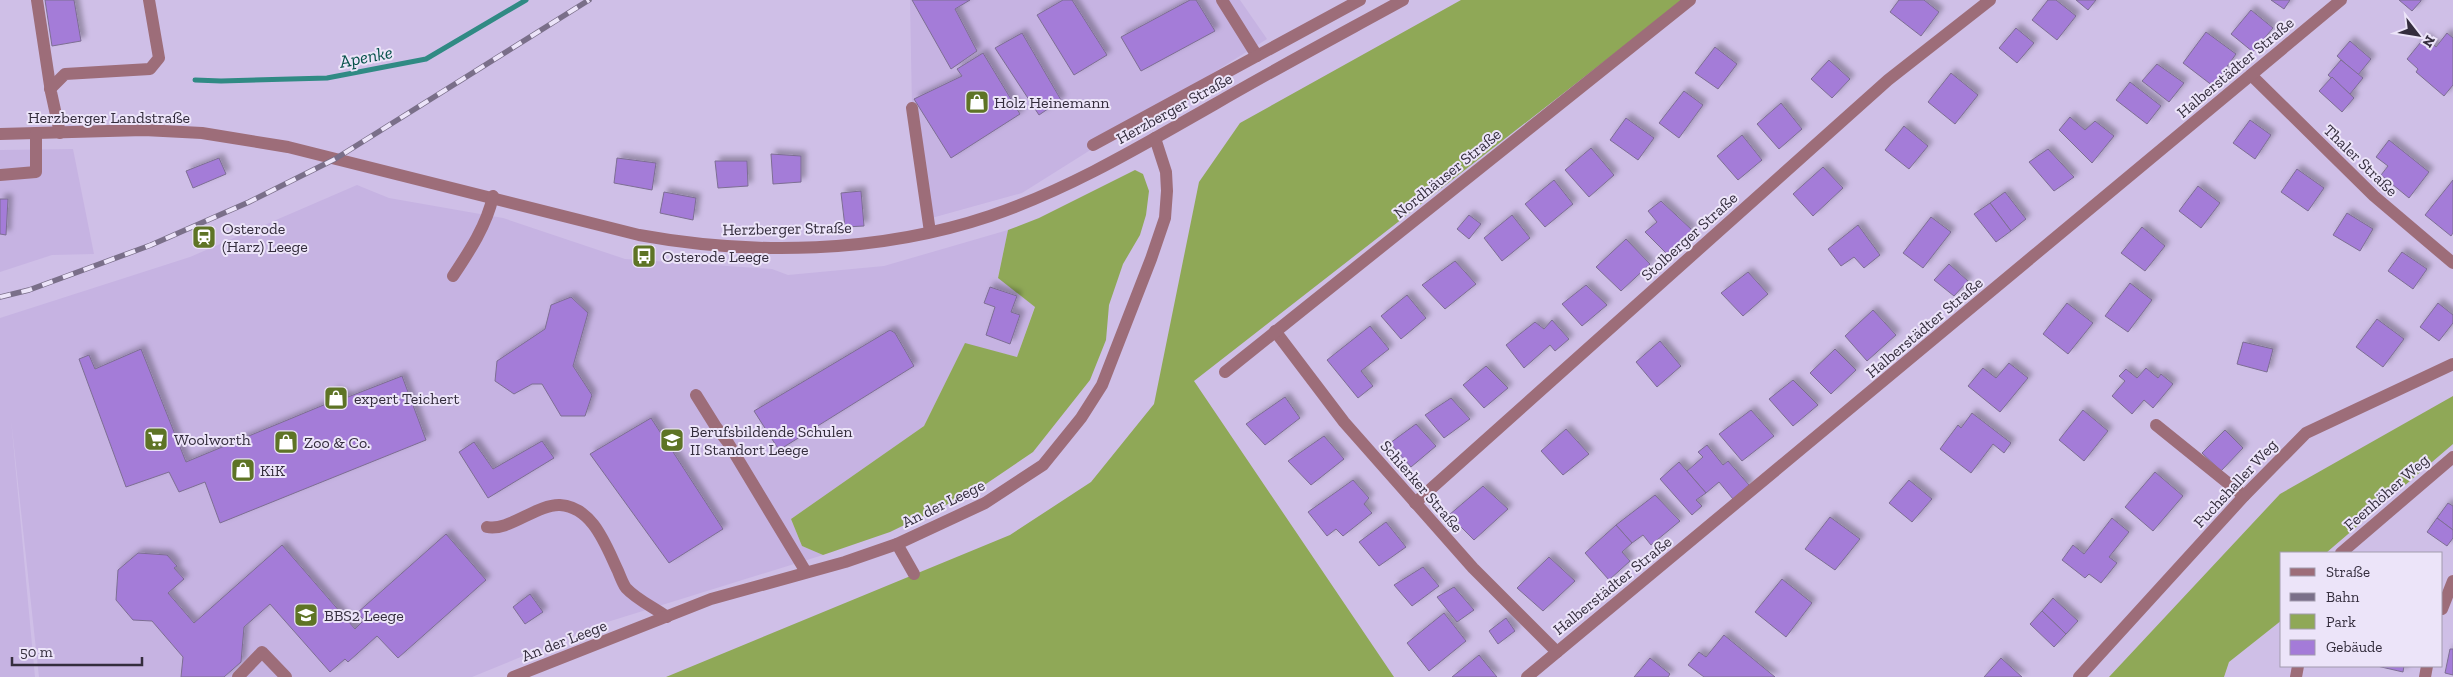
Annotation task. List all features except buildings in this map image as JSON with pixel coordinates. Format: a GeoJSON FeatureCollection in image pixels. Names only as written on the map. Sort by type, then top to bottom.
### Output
{"type":"FeatureCollection","features":[{"type":"Feature","properties":{"kind":"street"},"geometry":{"type":"LineString","coordinates":[[37,0],[50,88],[60,133]]}},
{"type":"Feature","properties":{"kind":"street"},"geometry":{"type":"LineString","coordinates":[[50,88],[65,74],[150,69],[159,58],[149,0]]}},
{"type":"Feature","properties":{"kind":"street"},"geometry":{"type":"LineString","coordinates":[[1222,0],[1257,56]]}},
{"type":"Feature","properties":{"kind":"street","name":"Herzberger Straße"},"geometry":{"type":"LineString","coordinates":[[1093,145],[1360,0]]}},
{"type":"Feature","properties":{"kind":"street","name":"Herzberger Straße"},"geometry":{"type":"LineString","coordinates":[[335,160],[493,196],[639,235],[683,243],[744,247],[807,247],[859,244],[930,232],[990,216],[1062,187],[1155,138],[1403,0]]}},
{"type":"Feature","properties":{"kind":"street","name":"Nordhäuser Straße"},"geometry":{"type":"LineString","coordinates":[[1224,372],[1690,0]]}},
{"type":"Feature","properties":{"kind":"street","name":"Stolberger Straße"},"geometry":{"type":"LineString","coordinates":[[1415,503],[1881,86],[1990,0]]}},
{"type":"Feature","properties":{"kind":"street","name":"Halberstädter Straße"},"geometry":{"type":"LineString","coordinates":[[1527,677],[2341,0]]}},
{"type":"Feature","properties":{"kind":"street","name":"Thaler Straße"},"geometry":{"type":"LineString","coordinates":[[2251,75],[2374,196],[2453,263]]}},
{"type":"Feature","properties":{"kind":"street"},"geometry":{"type":"LineString","coordinates":[[912,108],[930,232]]}},
{"type":"Feature","properties":{"kind":"street","name":"Herzberger Landstraße"},"geometry":{"type":"LineString","coordinates":[[0,134],[144,130],[202,133],[288,147],[335,160]]}},
{"type":"Feature","properties":{"kind":"street"},"geometry":{"type":"LineString","coordinates":[[0,175],[36,172],[36,134]]}},
{"type":"Feature","properties":{"kind":"street","name":"An der Leege"},"geometry":{"type":"LineString","coordinates":[[513,677],[711,598],[845,562],[896,544],[985,503],[1043,465],[1081,418],[1102,385],[1165,218],[1166,172],[1155,138]]}},
{"type":"Feature","properties":{"kind":"street"},"geometry":{"type":"LineString","coordinates":[[453,276],[466,257],[486,219],[493,196]]}},
{"type":"Feature","properties":{"kind":"street","name":"Schierker Straße"},"geometry":{"type":"LineString","coordinates":[[1276,331],[1344,422],[1473,568],[1556,652]]}},
{"type":"Feature","properties":{"kind":"street","name":"Fuchshaller Weg"},"geometry":{"type":"LineString","coordinates":[[2079,677],[2244,496],[2306,432],[2453,364]]}},
{"type":"Feature","properties":{"kind":"street"},"geometry":{"type":"LineString","coordinates":[[696,395],[727,441],[806,572]]}},
{"type":"Feature","properties":{"kind":"street"},"geometry":{"type":"LineString","coordinates":[[2156,424],[2244,496]]}},
{"type":"Feature","properties":{"kind":"street","name":"Feenhöher Weg"},"geometry":{"type":"LineString","coordinates":[[2342,552],[2453,457]]}},
{"type":"Feature","properties":{"kind":"street"},"geometry":{"type":"LineString","coordinates":[[487,527],[495,527],[559,505],[573,508],[586,516],[600,536],[626,588],[667,617]]}},
{"type":"Feature","properties":{"kind":"street"},"geometry":{"type":"LineString","coordinates":[[896,544],[914,574]]}},
{"type":"Feature","properties":{"kind":"street"},"geometry":{"type":"LineString","coordinates":[[2443,606],[2453,581]]}},
{"type":"Feature","properties":{"kind":"street"},"geometry":{"type":"LineString","coordinates":[[238,677],[262,652],[286,677]]}},
{"type":"Feature","properties":{"kind":"shaded area"},"geometry":{"type":"Polygon","coordinates":[[[910,0],[1240,0],[1267,39],[1022,193],[928,219],[912,108],[910,0]]]}},
{"type":"Feature","properties":{"kind":"shaded area"},"geometry":{"type":"Polygon","coordinates":[[[73,149],[94,254],[52,255],[0,272],[0,150],[73,149]]]}},
{"type":"Feature","properties":{"kind":"shaded area","name":"Berufsbildende Schulen II Standort Leege"},"geometry":{"type":"Polygon","coordinates":[[[357,185],[389,198],[503,218],[625,259],[772,269],[788,275],[884,266],[1008,230],[998,277],[1035,306],[1017,357],[965,344],[924,426],[791,519],[802,546],[823,555],[601,624],[472,677],[39,677],[11,419],[35,677],[0,677],[0,318],[190,257],[357,185]]]}},
{"type":"Feature","properties":{"kind":"green space"},"geometry":{"type":"Polygon","coordinates":[[[1461,0],[1683,0],[1194,381],[1394,677],[666,677],[1010,535],[1091,482],[1154,404],[1199,182],[1240,123],[1461,0]]]}},
{"type":"Feature","properties":{"kind":"green space"},"geometry":{"type":"Polygon","coordinates":[[[1135,170],[1143,174],[1149,191],[1146,215],[1140,235],[1123,264],[1109,305],[1106,340],[1090,380],[1033,452],[977,490],[890,532],[823,555],[802,546],[791,519],[924,426],[965,343],[1017,357],[1035,307],[998,278],[1008,230],[1039,218],[1135,170]]]}},
{"type":"Feature","properties":{"kind":"green space"},"geometry":{"type":"Polygon","coordinates":[[[2453,396],[2453,444],[2327,552],[2280,552],[2280,622],[2229,662],[2224,677],[2109,677],[2280,494],[2453,396]]]}},
{"type":"Feature","properties":{"kind":"waterway","name":"Apenke"},"geometry":{"type":"LineString","coordinates":[[195,80],[327,78],[426,59],[526,0]]}},
{"type":"Feature","properties":{"kind":"railway"},"geometry":{"type":"LineString","coordinates":[[0,297],[29,290],[151,245],[249,202],[335,159],[589,0]]}},
{"type":"Feature","properties":{"kind":"place","name":"Holz Heinemann"},"geometry":{"type":"Point","coordinates":[977,102]}},
{"type":"Feature","properties":{"kind":"place","name":"Osterode (Harz) Leege"},"geometry":{"type":"Point","coordinates":[204,237]}},
{"type":"Feature","properties":{"kind":"place","name":"Osterode Leege"},"geometry":{"type":"Point","coordinates":[644,256]}},
{"type":"Feature","properties":{"kind":"place","name":"expert Teichert"},"geometry":{"type":"Point","coordinates":[336,398]}},
{"type":"Feature","properties":{"kind":"place","name":"Woolworth"},"geometry":{"type":"Point","coordinates":[156,439]}},
{"type":"Feature","properties":{"kind":"place","name":"Berufsbildende Schulen II Standort Leege"},"geometry":{"type":"Point","coordinates":[672,440]}},
{"type":"Feature","properties":{"kind":"place","name":"Zoo & Co."},"geometry":{"type":"Point","coordinates":[286,442]}},
{"type":"Feature","properties":{"kind":"place","name":"KiK"},"geometry":{"type":"Point","coordinates":[243,470]}},
{"type":"Feature","properties":{"kind":"place","name":"BBS2 Leege"},"geometry":{"type":"Point","coordinates":[306,615]}}]}
